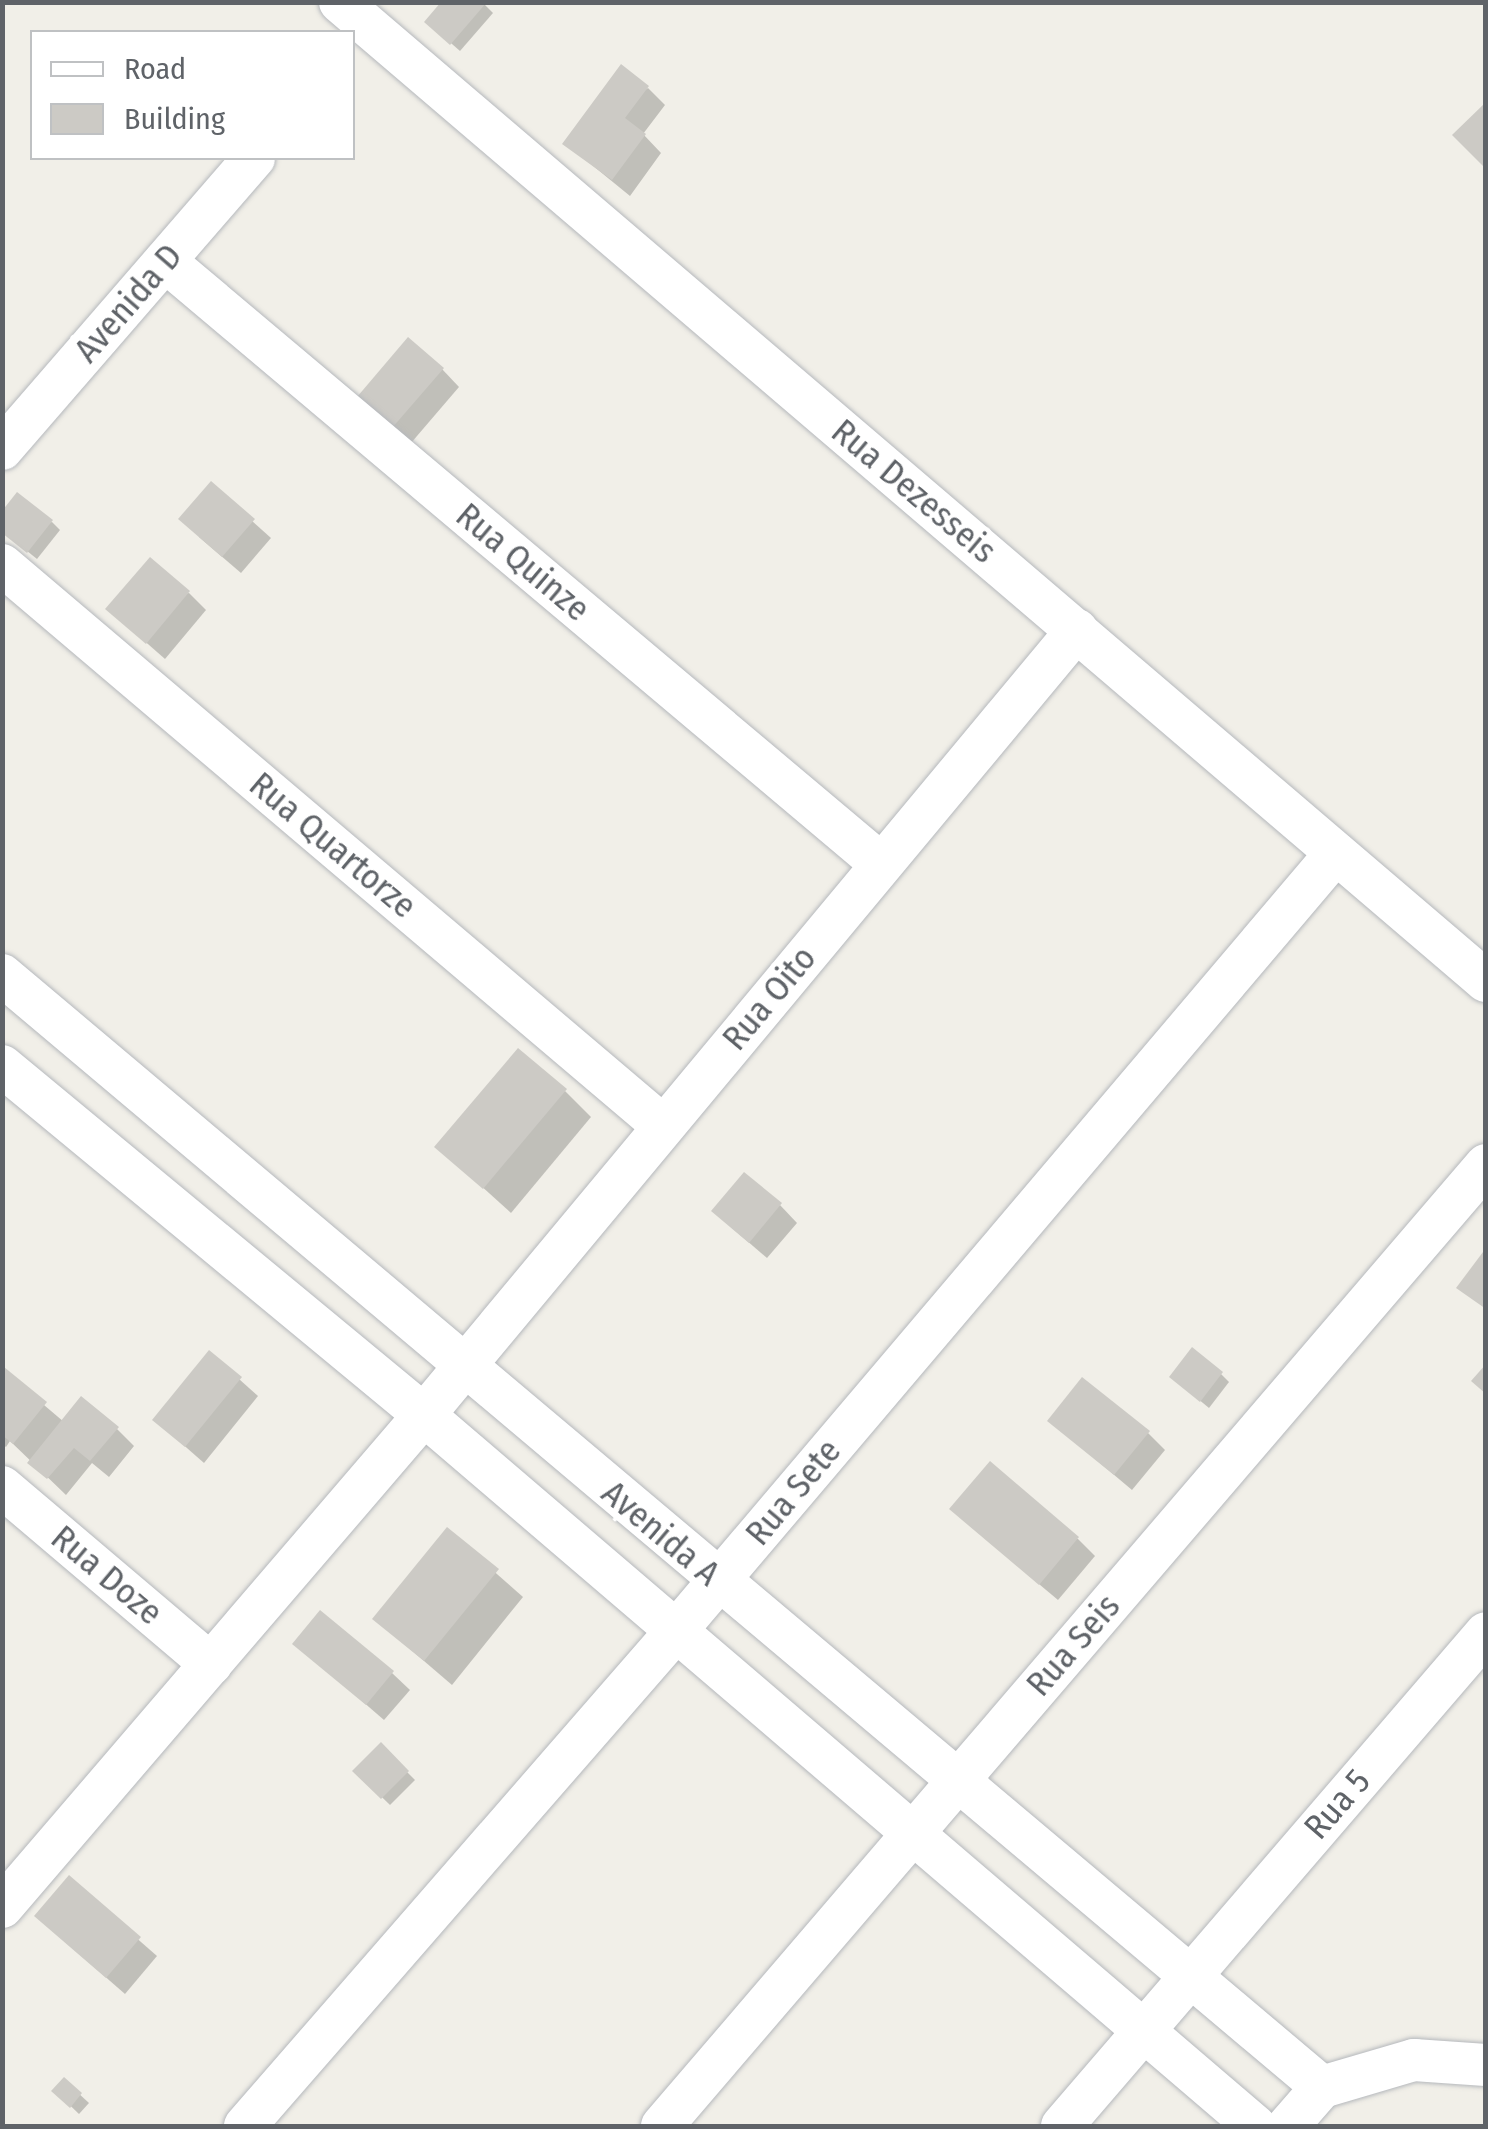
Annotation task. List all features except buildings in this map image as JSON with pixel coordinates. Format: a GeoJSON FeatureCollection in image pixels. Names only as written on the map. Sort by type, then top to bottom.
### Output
{"type":"FeatureCollection","features":[{"type":"Feature","properties":{"kind":"street","name":"Rua Dezesseis"},"geometry":{"type":"LineString","coordinates":[[353,23],[1077,630],[1486,981]]}},
{"type":"Feature","properties":{"kind":"street","name":"Avenida D"},"geometry":{"type":"LineString","coordinates":[[2,449],[252,160]]}},
{"type":"Feature","properties":{"kind":"street","name":"Rua Quinze"},"geometry":{"type":"LineString","coordinates":[[165,260],[881,864]]}},
{"type":"Feature","properties":{"kind":"street","name":"Rua Quartorze"},"geometry":{"type":"LineString","coordinates":[[2,564],[663,1126]]}},
{"type":"Feature","properties":{"kind":"street","name":"Rua Oito"},"geometry":{"type":"LineString","coordinates":[[2,1907],[424,1415],[1077,630]]}},
{"type":"Feature","properties":{"kind":"street","name":"Rua Sete"},"geometry":{"type":"LineString","coordinates":[[245,2126],[676,1630],[1336,853]]}},
{"type":"Feature","properties":{"kind":"street","name":"Avenida A"},"geometry":{"type":"LineString","coordinates":[[2,975],[1322,2087]]}},
{"type":"Feature","properties":{"kind":"street","name":"Avenida A"},"geometry":{"type":"LineString","coordinates":[[2,1066],[424,1415],[1255,2126]]}},
{"type":"Feature","properties":{"kind":"street","name":"Rua Seis"},"geometry":{"type":"LineString","coordinates":[[662,2126],[1486,1165]]}},
{"type":"Feature","properties":{"kind":"street","name":"Rua Doze"},"geometry":{"type":"LineString","coordinates":[[2,1486],[211,1664]]}},
{"type":"Feature","properties":{"kind":"street","name":"Rua 5"},"geometry":{"type":"LineString","coordinates":[[1062,2126],[1486,1633]]}},
{"type":"Feature","properties":{"kind":"street"},"geometry":{"type":"LineString","coordinates":[[1288,2126],[1322,2087],[1414,2060],[1486,2065]]}}]}
